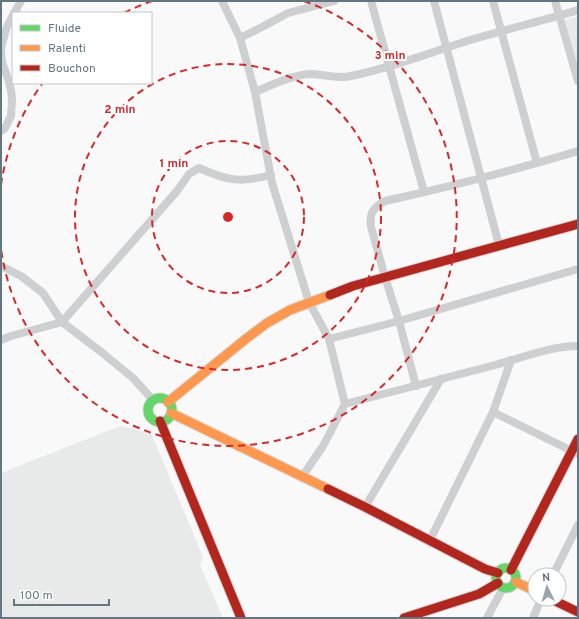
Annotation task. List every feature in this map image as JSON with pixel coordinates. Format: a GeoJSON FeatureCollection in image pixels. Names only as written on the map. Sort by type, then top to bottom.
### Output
{"type":"FeatureCollection","features":[{"type":"Feature","properties":{"kind":"main road"},"geometry":{"type":"LineString","coordinates":[[168,402],[267,323],[308,302],[353,286],[578,224]]}},
{"type":"Feature","properties":{"kind":"main road"},"geometry":{"type":"LineString","coordinates":[[160,422],[167,419],[172,409],[165,399],[157,398],[153,400],[148,407],[148,411],[156,421],[160,422],[240,618]]}},
{"type":"Feature","properties":{"kind":"main road"},"geometry":{"type":"LineString","coordinates":[[171,413],[302,478],[365,507],[485,569],[498,573]]}},
{"type":"Feature","properties":{"kind":"main road"},"geometry":{"type":"LineString","coordinates":[[511,570],[575,452],[578,439]]}},
{"type":"Feature","properties":{"kind":"main road"},"geometry":{"type":"LineString","coordinates":[[404,618],[500,586],[510,588],[516,582],[516,575],[508,568],[500,570],[498,573],[497,577],[500,586]]}},
{"type":"Feature","properties":{"kind":"main road"},"geometry":{"type":"LineString","coordinates":[[516,582],[527,587]]}},
{"type":"Feature","properties":{"kind":"main road"},"geometry":{"type":"LineString","coordinates":[[567,607],[578,612]]}},
{"type":"Feature","properties":{"kind":"street"},"geometry":{"type":"LineString","coordinates":[[15,12],[21,1]]}},
{"type":"Feature","properties":{"kind":"street"},"geometry":{"type":"LineString","coordinates":[[222,1],[240,38],[255,92],[272,183],[308,302],[329,339],[345,404],[323,446],[302,478]]}},
{"type":"Feature","properties":{"kind":"street"},"geometry":{"type":"LineString","coordinates":[[240,38],[288,13],[334,1]]}},
{"type":"Feature","properties":{"kind":"street"},"geometry":{"type":"LineString","coordinates":[[371,1],[424,192]]}},
{"type":"Feature","properties":{"kind":"street"},"geometry":{"type":"LineString","coordinates":[[434,1],[499,245]]}},
{"type":"Feature","properties":{"kind":"street"},"geometry":{"type":"LineString","coordinates":[[493,1],[537,163]]}},
{"type":"Feature","properties":{"kind":"street"},"geometry":{"type":"LineString","coordinates":[[555,1],[578,81]]}},
{"type":"Feature","properties":{"kind":"street"},"geometry":{"type":"LineString","coordinates":[[255,92],[277,83],[312,74],[336,78],[350,76],[389,66],[501,31],[578,10]]}},
{"type":"Feature","properties":{"kind":"street"},"geometry":{"type":"LineString","coordinates":[[1,131],[5,128],[11,116],[11,90],[2,62],[1,49],[3,29],[12,17]]}},
{"type":"Feature","properties":{"kind":"street"},"geometry":{"type":"LineString","coordinates":[[416,386],[399,321],[371,227],[370,220],[372,213],[377,206],[385,201],[482,178],[578,150]]}},
{"type":"Feature","properties":{"kind":"street"},"geometry":{"type":"LineString","coordinates":[[1,340],[62,322],[177,191],[189,174],[199,168],[217,176],[238,181],[254,180],[271,175]]}},
{"type":"Feature","properties":{"kind":"street"},"geometry":{"type":"LineString","coordinates":[[1,266],[21,276],[44,293],[62,322],[133,378],[153,400]]}},
{"type":"Feature","properties":{"kind":"street"},"geometry":{"type":"LineString","coordinates":[[329,339],[399,321],[578,269]]}},
{"type":"Feature","properties":{"kind":"street"},"geometry":{"type":"LineString","coordinates":[[345,404],[563,346],[578,346]]}},
{"type":"Feature","properties":{"kind":"street"},"geometry":{"type":"LineString","coordinates":[[430,540],[493,412],[511,360]]}},
{"type":"Feature","properties":{"kind":"street"},"geometry":{"type":"LineString","coordinates":[[365,507],[441,379]]}},
{"type":"Feature","properties":{"kind":"street"},"geometry":{"type":"LineString","coordinates":[[493,412],[575,452]]}},
{"type":"Feature","properties":{"kind":"street"},"geometry":{"type":"LineString","coordinates":[[558,567],[575,538],[578,525]]}},
{"type":"Feature","properties":{"kind":"street"},"geometry":{"type":"LineString","coordinates":[[487,618],[500,586]]}},
{"type":"Feature","properties":{"kind":"street"},"geometry":{"type":"LineString","coordinates":[[532,618],[537,607]]}},
{"type":"Feature","properties":{"kind":"shaded area"},"geometry":{"type":"Polygon","coordinates":[[[578,16],[578,67],[565,20],[578,16]]]}},
{"type":"Feature","properties":{"kind":"shaded area"},"geometry":{"type":"Polygon","coordinates":[[[120,426],[151,433],[203,557],[200,565],[223,618],[1,618],[1,473],[120,426]]]}},
{"type":"Feature","properties":{"kind":"traffic: fast"},"geometry":{"type":"LineString","coordinates":[[160,398],[168,402],[172,410],[168,418],[160,422],[152,418],[148,410],[152,402],[160,398]]}},
{"type":"Feature","properties":{"kind":"traffic: fast"},"geometry":{"type":"LineString","coordinates":[[506,568],[513,571],[516,578],[513,585],[506,588],[499,585],[496,578],[499,571],[506,568]]}},
{"type":"Feature","properties":{"kind":"traffic: slow"},"geometry":{"type":"LineString","coordinates":[[168,402],[267,323],[290,310],[330,295]]}},
{"type":"Feature","properties":{"kind":"traffic: slow"},"geometry":{"type":"LineString","coordinates":[[171,413],[328,489]]}},
{"type":"Feature","properties":{"kind":"traffic: slow"},"geometry":{"type":"LineString","coordinates":[[516,582],[527,587]]}},
{"type":"Feature","properties":{"kind":"traffic: jam"},"geometry":{"type":"LineString","coordinates":[[330,295],[353,286],[578,224]]}},
{"type":"Feature","properties":{"kind":"traffic: jam"},"geometry":{"type":"LineString","coordinates":[[160,421],[241,618]]}},
{"type":"Feature","properties":{"kind":"traffic: jam"},"geometry":{"type":"LineString","coordinates":[[511,570],[578,439]]}},
{"type":"Feature","properties":{"kind":"traffic: jam"},"geometry":{"type":"LineString","coordinates":[[328,489],[485,569],[498,573]]}},
{"type":"Feature","properties":{"kind":"traffic: jam"},"geometry":{"type":"LineString","coordinates":[[404,618],[479,594],[498,583]]}},
{"type":"Feature","properties":{"kind":"traffic: jam"},"geometry":{"type":"LineString","coordinates":[[567,607],[578,612]]}}]}
